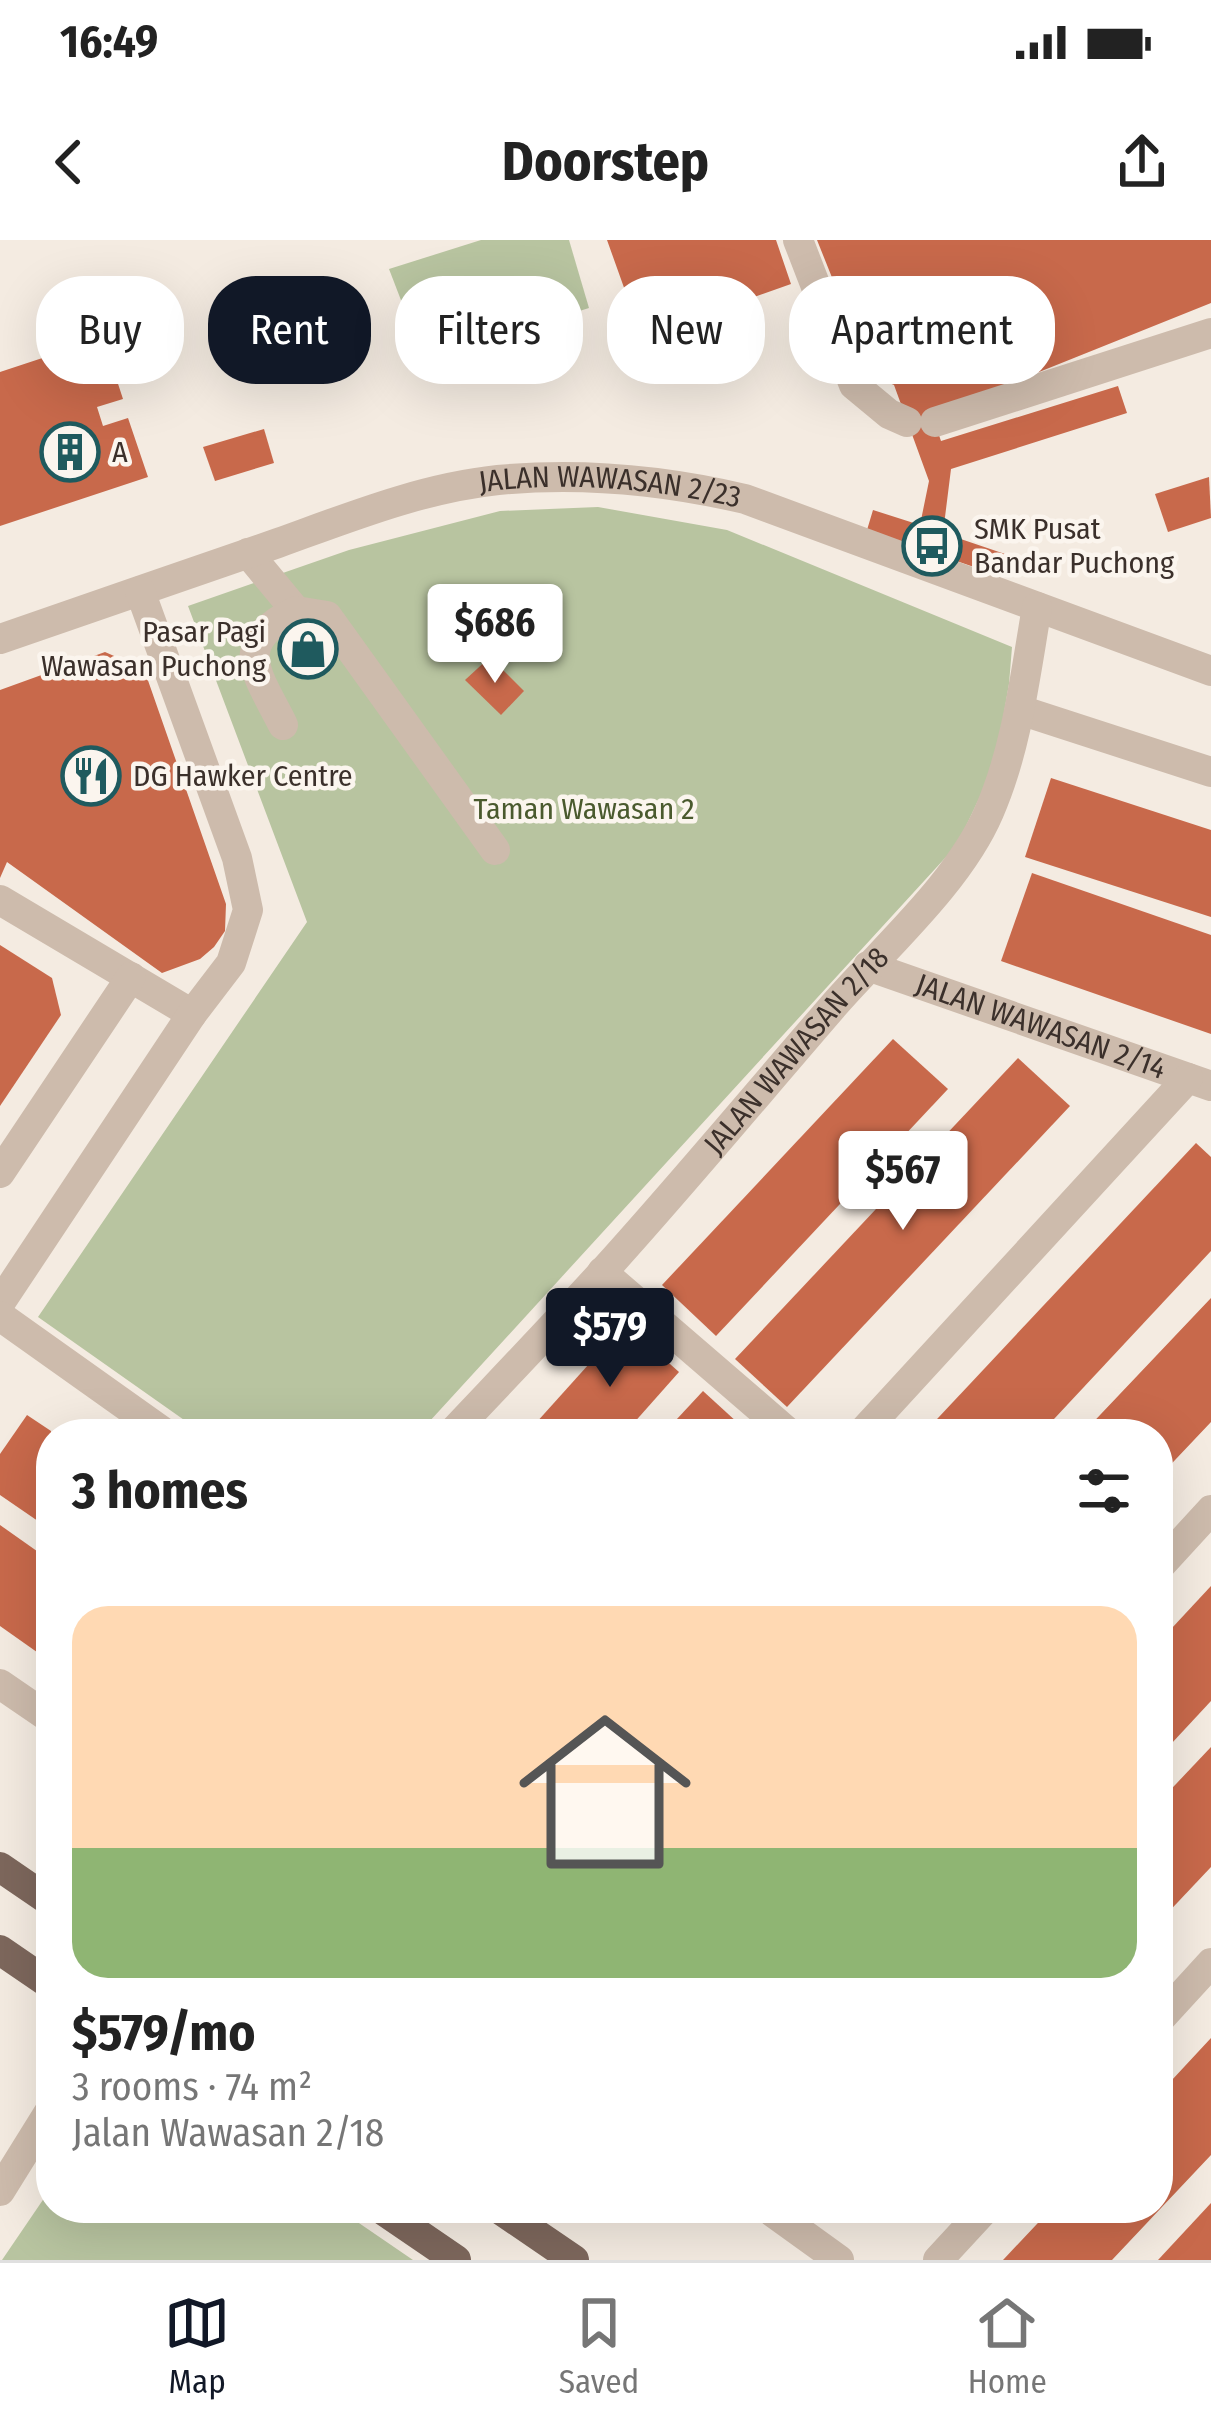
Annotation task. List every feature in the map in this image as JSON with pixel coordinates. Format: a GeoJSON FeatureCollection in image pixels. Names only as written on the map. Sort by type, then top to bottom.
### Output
{"type":"FeatureCollection","features":[{"type":"Feature","properties":{"kind":"main road"},"geometry":{"type":"LineString","coordinates":[[0,1868],[36,1892]]}},
{"type":"Feature","properties":{"kind":"main road"},"geometry":{"type":"LineString","coordinates":[[0,1950],[36,1978]]}},
{"type":"Feature","properties":{"kind":"main road"},"geometry":{"type":"LineString","coordinates":[[402,2223],[456,2260]]}},
{"type":"Feature","properties":{"kind":"main road"},"geometry":{"type":"LineString","coordinates":[[520,2223],[574,2260]]}},
{"type":"Feature","properties":{"kind":"street"},"geometry":{"type":"LineString","coordinates":[[798,240],[854,385],[889,414],[921,422],[1211,332]]}},
{"type":"Feature","properties":{"kind":"street","name":"JALAN WAWASAN 2/23"},"geometry":{"type":"LineString","coordinates":[[0,639],[438,490],[498,480],[621,478],[745,499],[1211,671]]}},
{"type":"Feature","properties":{"kind":"street"},"geometry":{"type":"LineString","coordinates":[[248,553],[296,611]]}},
{"type":"Feature","properties":{"kind":"street"},"geometry":{"type":"LineString","coordinates":[[0,1303],[231,963],[248,910],[237,858],[140,591]]}},
{"type":"Feature","properties":{"kind":"street","name":"JALAN WAWASAN 2/18"},"geometry":{"type":"LineString","coordinates":[[465,1419],[602,1272],[968,851],[989,813],[1004,769],[1037,608]]}},
{"type":"Feature","properties":{"kind":"street"},"geometry":{"type":"LineString","coordinates":[[283,725],[253,664],[257,643],[270,627],[296,611],[327,616],[495,850]]}},
{"type":"Feature","properties":{"kind":"street"},"geometry":{"type":"LineString","coordinates":[[1019,710],[1211,772]]}},
{"type":"Feature","properties":{"kind":"street"},"geometry":{"type":"LineString","coordinates":[[0,900],[192,1014]]}},
{"type":"Feature","properties":{"kind":"street","name":"JALAN WAWASAN 2/14"},"geometry":{"type":"LineString","coordinates":[[868,966],[1199,1082]]}},
{"type":"Feature","properties":{"kind":"street"},"geometry":{"type":"LineString","coordinates":[[0,1173],[131,977]]}},
{"type":"Feature","properties":{"kind":"street"},"geometry":{"type":"LineString","coordinates":[[875,1419],[1199,1082]]}},
{"type":"Feature","properties":{"kind":"street"},"geometry":{"type":"LineString","coordinates":[[602,1272],[773,1419]]}},
{"type":"Feature","properties":{"kind":"street"},"geometry":{"type":"LineString","coordinates":[[0,1316],[145,1419]]}},
{"type":"Feature","properties":{"kind":"street"},"geometry":{"type":"LineString","coordinates":[[1173,1552],[1211,1510]]}},
{"type":"Feature","properties":{"kind":"street"},"geometry":{"type":"LineString","coordinates":[[0,1684],[36,1709]]}},
{"type":"Feature","properties":{"kind":"street"},"geometry":{"type":"LineString","coordinates":[[1173,2005],[1211,1963]]}},
{"type":"Feature","properties":{"kind":"street"},"geometry":{"type":"LineString","coordinates":[[0,2192],[36,2133]]}},
{"type":"Feature","properties":{"kind":"street"},"geometry":{"type":"LineString","coordinates":[[787,2223],[839,2260]]}},
{"type":"Feature","properties":{"kind":"street"},"geometry":{"type":"LineString","coordinates":[[938,2260],[972,2223]]}},
{"type":"Feature","properties":{"kind":"green space"},"geometry":{"type":"Polygon","coordinates":[[[481,240],[569,240],[580,276],[395,276],[395,285],[389,269],[481,240]]]}},
{"type":"Feature","properties":{"kind":"green space","name":"Taman Wawasan 2"},"geometry":{"type":"Polygon","coordinates":[[[598,507],[727,530],[1012,647],[995,765],[957,845],[432,1419],[183,1419],[38,1317],[307,922],[188,606],[349,550],[500,511],[598,507]]]}},
{"type":"Feature","properties":{"kind":"green space"},"geometry":{"type":"Polygon","coordinates":[[[36,2210],[36,2223],[359,2223],[413,2260],[2,2260],[36,2210]]]}},
{"type":"Feature","properties":{"kind":"building"},"geometry":{"type":"Polygon","coordinates":[[[607,240],[776,240],[789,285],[765,293],[765,276],[620,276],[607,240]]]}},
{"type":"Feature","properties":{"kind":"building"},"geometry":{"type":"Polygon","coordinates":[[[817,240],[1211,240],[1211,303],[1055,366],[1055,276],[831,276],[817,240]]]}},
{"type":"Feature","properties":{"kind":"building","name":"A"},"geometry":{"type":"Polygon","coordinates":[[[36,360],[36,384],[118,384],[123,399],[97,407],[103,426],[128,418],[148,477],[0,526],[0,372],[36,360]]]}},
{"type":"Feature","properties":{"kind":"building"},"geometry":{"type":"Polygon","coordinates":[[[1009,384],[932,415],[941,441],[1118,386],[1127,413],[951,469],[943,533],[1005,554],[997,575],[867,530],[873,510],[920,525],[929,481],[894,385],[1009,384]]]}},
{"type":"Feature","properties":{"kind":"building"},"geometry":{"type":"Polygon","coordinates":[[[264,429],[274,463],[215,481],[203,447],[264,429]]]}},
{"type":"Feature","properties":{"kind":"building"},"geometry":{"type":"Polygon","coordinates":[[[1209,477],[1211,518],[1168,532],[1155,494],[1209,477]]]}},
{"type":"Feature","properties":{"kind":"building","name":"DG Hawker Centre"},"geometry":{"type":"Polygon","coordinates":[[[105,652],[144,669],[226,904],[225,931],[214,947],[200,959],[162,973],[7,862],[0,878],[0,690],[105,652]]]}},
{"type":"Feature","properties":{"kind":"building"},"geometry":{"type":"Polygon","coordinates":[[[490,657],[524,691],[501,715],[465,680],[490,657]]]}},
{"type":"Feature","properties":{"kind":"building"},"geometry":{"type":"Polygon","coordinates":[[[1051,778],[1211,830],[1211,917],[1025,857],[1051,778]]]}},
{"type":"Feature","properties":{"kind":"building"},"geometry":{"type":"Polygon","coordinates":[[[1032,873],[1211,935],[1211,1034],[1001,961],[1032,873]]]}},
{"type":"Feature","properties":{"kind":"building"},"geometry":{"type":"Polygon","coordinates":[[[0,945],[52,978],[61,1015],[0,1106],[0,945]]]}},
{"type":"Feature","properties":{"kind":"building"},"geometry":{"type":"Polygon","coordinates":[[[893,1039],[948,1089],[716,1336],[662,1285],[893,1039]]]}},
{"type":"Feature","properties":{"kind":"building"},"geometry":{"type":"Polygon","coordinates":[[[1018,1058],[1070,1106],[787,1407],[735,1359],[1018,1058]]]}},
{"type":"Feature","properties":{"kind":"building"},"geometry":{"type":"Polygon","coordinates":[[[1196,1143],[1211,1157],[1211,1251],[1054,1419],[937,1419],[1196,1143]]]}},
{"type":"Feature","properties":{"kind":"building"},"geometry":{"type":"Polygon","coordinates":[[[1211,1298],[1211,1422],[1173,1462],[1173,1419],[1096,1419],[1211,1298]]]}},
{"type":"Feature","properties":{"kind":"building"},"geometry":{"type":"Polygon","coordinates":[[[625,1324],[679,1372],[637,1419],[540,1419],[625,1324]]]}},
{"type":"Feature","properties":{"kind":"building"},"geometry":{"type":"Polygon","coordinates":[[[703,1391],[734,1419],[677,1419],[703,1391]]]}},
{"type":"Feature","properties":{"kind":"building"},"geometry":{"type":"Polygon","coordinates":[[[27,1415],[36,1421],[36,1520],[0,1495],[0,1454],[27,1415]]]}},
{"type":"Feature","properties":{"kind":"building"},"geometry":{"type":"Polygon","coordinates":[[[0,1525],[36,1550],[36,1651],[0,1626],[0,1525]]]}},
{"type":"Feature","properties":{"kind":"building"},"geometry":{"type":"Polygon","coordinates":[[[1211,1586],[1211,1701],[1173,1742],[1173,1627],[1211,1586]]]}},
{"type":"Feature","properties":{"kind":"building"},"geometry":{"type":"Polygon","coordinates":[[[1211,1747],[1211,1867],[1173,1907],[1173,1787],[1211,1747]]]}},
{"type":"Feature","properties":{"kind":"building"},"geometry":{"type":"Polygon","coordinates":[[[1211,2038],[1211,2155],[1173,2195],[1173,2079],[1211,2038]]]}},
{"type":"Feature","properties":{"kind":"building"},"geometry":{"type":"Polygon","coordinates":[[[1211,2203],[1211,2260],[1158,2260],[1211,2203]]]}},
{"type":"Feature","properties":{"kind":"building"},"geometry":{"type":"Polygon","coordinates":[[[1038,2223],[1147,2223],[1112,2260],[1003,2260],[1038,2223]]]}},
{"type":"Feature","properties":{"kind":"place","name":"A"},"geometry":{"type":"Point","coordinates":[70,452]}},
{"type":"Feature","properties":{"kind":"place","name":"SMK Pusat Bandar Puchong"},"geometry":{"type":"Point","coordinates":[932,546]}},
{"type":"Feature","properties":{"kind":"place","name":"Pasar Pagi Wawasan Puchong"},"geometry":{"type":"Point","coordinates":[308,649]}},
{"type":"Feature","properties":{"kind":"place","name":"DG Hawker Centre"},"geometry":{"type":"Point","coordinates":[91,776]}}]}
